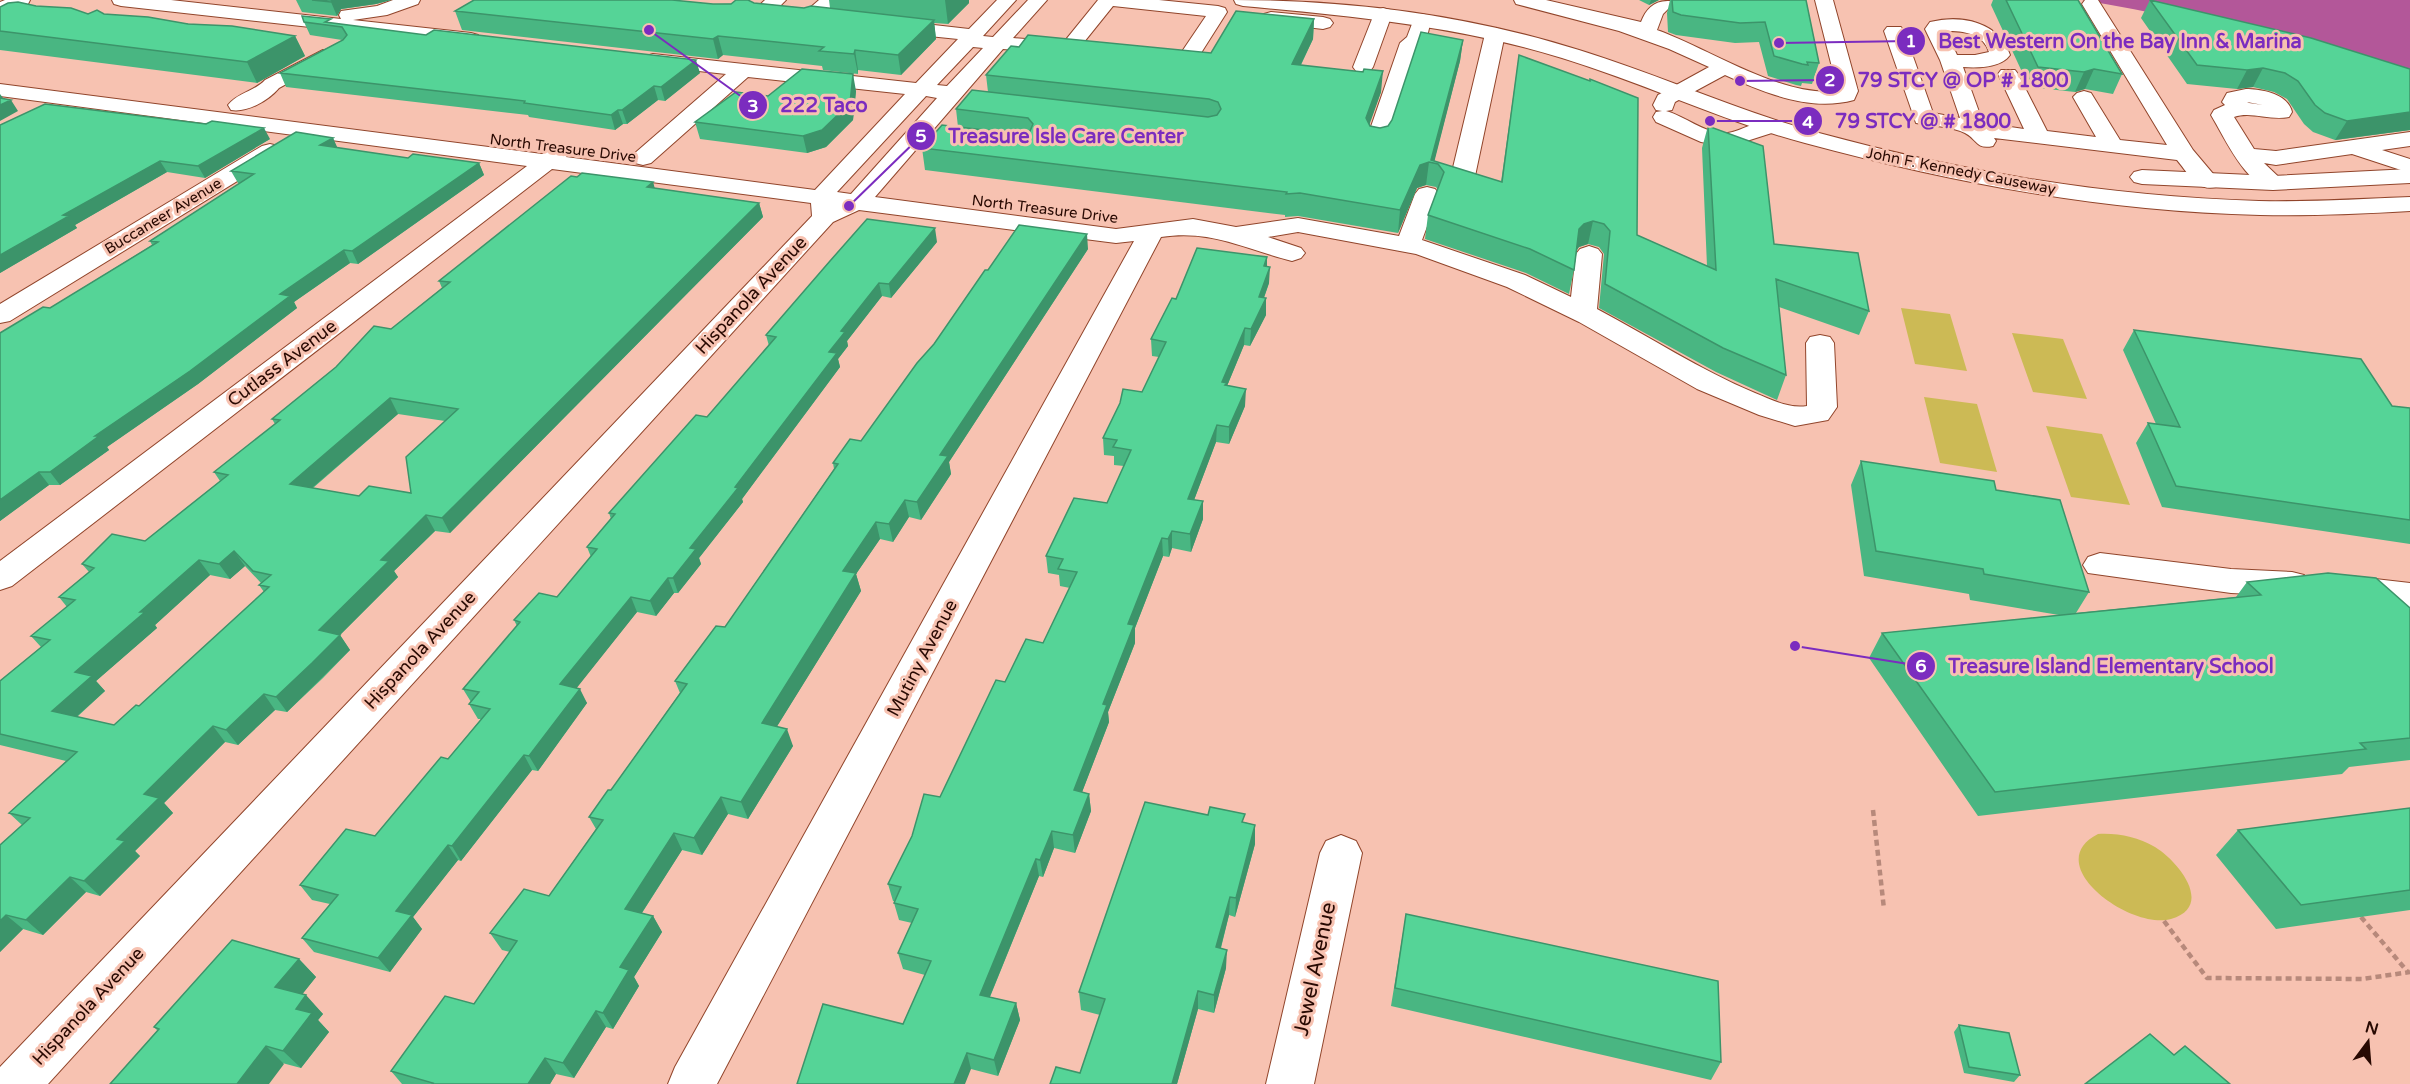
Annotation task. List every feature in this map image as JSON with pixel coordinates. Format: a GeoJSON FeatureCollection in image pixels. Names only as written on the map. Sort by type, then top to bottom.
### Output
{"type":"FeatureCollection","features":[{"type":"Feature","properties":{"kind":"street"},"geometry":{"type":"LineString","coordinates":[[0,9],[21,0]]}},
{"type":"Feature","properties":{"kind":"street"},"geometry":{"type":"LineString","coordinates":[[283,0],[282,2],[288,7],[300,10],[344,15],[381,11],[411,0]]}},
{"type":"Feature","properties":{"kind":"street"},"geometry":{"type":"LineString","coordinates":[[777,0],[759,14],[808,19],[832,10]]}},
{"type":"Feature","properties":{"kind":"street","name":"Hispanola Avenue"},"geometry":{"type":"LineString","coordinates":[[826,198],[865,195],[949,97],[1038,0]]}},
{"type":"Feature","properties":{"kind":"street"},"geometry":{"type":"LineString","coordinates":[[1069,48],[1108,0],[1222,6],[1323,23]]}},
{"type":"Feature","properties":{"kind":"street","name":"John F. Kennedy Causeway"},"geometry":{"type":"LineString","coordinates":[[1243,0],[1389,7],[1503,19],[1610,47]]}},
{"type":"Feature","properties":{"kind":"street"},"geometry":{"type":"LineString","coordinates":[[1523,0],[1610,23],[1706,57],[1786,91],[1836,98],[1847,96],[1848,91],[1824,0]]}},
{"type":"Feature","properties":{"kind":"street"},"geometry":{"type":"LineString","coordinates":[[977,1],[1003,4]]}},
{"type":"Feature","properties":{"kind":"street"},"geometry":{"type":"LineString","coordinates":[[120,4],[485,41]]}},
{"type":"Feature","properties":{"kind":"street","name":"Hispanola Avenue"},"geometry":{"type":"LineString","coordinates":[[16,1084],[1003,4]]}},
{"type":"Feature","properties":{"kind":"street"},"geometry":{"type":"LineString","coordinates":[[2091,4],[2184,154],[2208,182]]}},
{"type":"Feature","properties":{"kind":"street"},"geometry":{"type":"LineString","coordinates":[[1590,35],[1610,23],[1648,29],[1654,12],[1663,5]]}},
{"type":"Feature","properties":{"kind":"street"},"geometry":{"type":"LineString","coordinates":[[1136,55],[1187,60],[1222,6]]}},
{"type":"Feature","properties":{"kind":"street"},"geometry":{"type":"LineString","coordinates":[[1362,67],[1389,7]]}},
{"type":"Feature","properties":{"kind":"street","name":"John F. Kennedy Causeway"},"geometry":{"type":"LineString","coordinates":[[1389,7],[1493,45],[1601,64],[1671,96],[1770,126],[1939,170],[2045,174],[2146,201],[2240,207],[2332,208],[2410,204]]}},
{"type":"Feature","properties":{"kind":"street"},"geometry":{"type":"LineString","coordinates":[[1597,8],[1610,23]]}},
{"type":"Feature","properties":{"kind":"street"},"geometry":{"type":"LineString","coordinates":[[1416,41],[1422,20]]}},
{"type":"Feature","properties":{"kind":"street"},"geometry":{"type":"LineString","coordinates":[[867,23],[970,38],[992,50],[1021,57],[1069,48],[1092,50]]}},
{"type":"Feature","properties":{"kind":"street"},"geometry":{"type":"LineString","coordinates":[[1894,31],[1924,118],[1989,144],[2039,138],[2184,154]]}},
{"type":"Feature","properties":{"kind":"street"},"geometry":{"type":"LineString","coordinates":[[1377,141],[1410,43],[1416,41],[1437,45]]}},
{"type":"Feature","properties":{"kind":"street"},"geometry":{"type":"LineString","coordinates":[[239,105],[266,91],[272,84],[341,47],[306,43]]}},
{"type":"Feature","properties":{"kind":"street"},"geometry":{"type":"LineString","coordinates":[[1463,176],[1493,45],[1469,51]]}},
{"type":"Feature","properties":{"kind":"street"},"geometry":{"type":"LineString","coordinates":[[637,58],[949,97],[973,103]]}},
{"type":"Feature","properties":{"kind":"street"},"geometry":{"type":"LineString","coordinates":[[1958,61],[1989,144]]}},
{"type":"Feature","properties":{"kind":"street"},"geometry":{"type":"LineString","coordinates":[[1724,66],[1671,96],[1709,137],[1728,140],[1770,126]]}},
{"type":"Feature","properties":{"kind":"street"},"geometry":{"type":"LineString","coordinates":[[643,158],[743,70]]}},
{"type":"Feature","properties":{"kind":"street","name":"North Treasure Drive"},"geometry":{"type":"LineString","coordinates":[[0,74],[326,117],[826,198],[865,195],[1124,219],[1151,232]]}},
{"type":"Feature","properties":{"kind":"street"},"geometry":{"type":"LineString","coordinates":[[2008,74],[2039,138]]}},
{"type":"Feature","properties":{"kind":"street","name":"John F. Kennedy Causeway"},"geometry":{"type":"LineString","coordinates":[[1702,80],[1815,118],[1900,140],[1989,144]]}},
{"type":"Feature","properties":{"kind":"street"},"geometry":{"type":"LineString","coordinates":[[28,117],[92,86]]}},
{"type":"Feature","properties":{"kind":"street","name":"North Treasure Drive"},"geometry":{"type":"LineString","coordinates":[[0,90],[304,130],[556,155],[643,158],[826,198]]}},
{"type":"Feature","properties":{"kind":"street"},"geometry":{"type":"LineString","coordinates":[[2084,97],[2112,146]]}},
{"type":"Feature","properties":{"kind":"street"},"geometry":{"type":"LineString","coordinates":[[2241,107],[2222,115],[2254,167],[2273,183]]}},
{"type":"Feature","properties":{"kind":"street","name":"Buccaneer Avenue"},"geometry":{"type":"LineString","coordinates":[[0,315],[326,117]]}},
{"type":"Feature","properties":{"kind":"street"},"geometry":{"type":"LineString","coordinates":[[916,135],[945,138]]}},
{"type":"Feature","properties":{"kind":"street"},"geometry":{"type":"LineString","coordinates":[[2248,155],[2276,158],[2410,139]]}},
{"type":"Feature","properties":{"kind":"street"},"geometry":{"type":"LineString","coordinates":[[2347,148],[2366,150],[2410,166]]}},
{"type":"Feature","properties":{"kind":"street","name":"Cutlass Avenue"},"geometry":{"type":"LineString","coordinates":[[0,578],[556,155]]}},
{"type":"Feature","properties":{"kind":"street"},"geometry":{"type":"LineString","coordinates":[[2122,176],[2208,182],[2273,183],[2410,176]]}},
{"type":"Feature","properties":{"kind":"street"},"geometry":{"type":"LineString","coordinates":[[1408,245],[1427,194]]}},
{"type":"Feature","properties":{"kind":"street"},"geometry":{"type":"LineString","coordinates":[[1234,235],[1298,225],[1408,245],[1466,262],[1583,313],[1707,383],[1769,409],[1795,417],[1818,414],[1822,407],[1820,343]]}},
{"type":"Feature","properties":{"kind":"street"},"geometry":{"type":"LineString","coordinates":[[1151,232],[1181,226],[1234,235],[1292,253]]}},
{"type":"Feature","properties":{"kind":"street","name":"Mutiny Avenue"},"geometry":{"type":"LineString","coordinates":[[692,1084],[1151,232]]}},
{"type":"Feature","properties":{"kind":"street"},"geometry":{"type":"LineString","coordinates":[[1583,313],[1589,255]]}},
{"type":"Feature","properties":{"kind":"street"},"geometry":{"type":"LineString","coordinates":[[2100,565],[2231,581],[2326,585],[2410,595]]}},
{"type":"Feature","properties":{"kind":"street","name":"Jewel Avenue"},"geometry":{"type":"LineString","coordinates":[[1290,1084],[1341,853]]}},
{"type":"Feature","properties":{"kind":"path"},"geometry":{"type":"LineString","coordinates":[[1873,810],[1884,909]]}},
{"type":"Feature","properties":{"kind":"path"},"geometry":{"type":"LineString","coordinates":[[2361,917],[2409,972]]}},
{"type":"Feature","properties":{"kind":"path"},"geometry":{"type":"LineString","coordinates":[[2164,921],[2207,978],[2362,979],[2409,972]]}},
{"type":"Feature","properties":{"kind":"shaded area"},"geometry":{"type":"Polygon","coordinates":[[[2082,0],[2410,0],[2410,81],[2248,35],[2124,7],[2082,0]]]}},
{"type":"Feature","properties":{"kind":"shaded area"},"geometry":{"type":"Polygon","coordinates":[[[1901,308],[1950,314],[1967,371],[1915,364],[1901,308]]]}},
{"type":"Feature","properties":{"kind":"shaded area"},"geometry":{"type":"Polygon","coordinates":[[[2012,333],[2063,339],[2087,399],[2033,392],[2012,333]]]}},
{"type":"Feature","properties":{"kind":"shaded area"},"geometry":{"type":"Polygon","coordinates":[[[1924,397],[1977,404],[1997,472],[1940,463],[1924,397]]]}},
{"type":"Feature","properties":{"kind":"shaded area"},"geometry":{"type":"Polygon","coordinates":[[[2046,426],[2102,434],[2130,505],[2071,497],[2046,426]]]}},
{"type":"Feature","properties":{"kind":"shaded area"},"geometry":{"type":"Polygon","coordinates":[[[2098,834],[2135,838],[2155,847],[2173,862],[2188,883],[2191,894],[2190,904],[2184,913],[2171,919],[2154,920],[2134,915],[2114,905],[2097,892],[2084,877],[2079,861],[2083,847],[2098,834]]]}},
{"type":"Feature","properties":{"kind":"building"},"geometry":{"type":"Polygon","coordinates":[[[474,0],[672,0],[731,4],[736,0],[748,0],[754,3],[804,8],[811,6],[934,20],[898,55],[855,50],[854,54],[819,51],[824,47],[718,36],[713,39],[455,11],[474,0]]]}},
{"type":"Feature","properties":{"kind":"building"},"geometry":{"type":"Polygon","coordinates":[[[1672,0],[1806,0],[1819,63],[1807,62],[1808,65],[1774,56],[1765,22],[1740,23],[1681,15],[1673,12],[1672,0]]]}},
{"type":"Feature","properties":{"kind":"building"},"geometry":{"type":"Polygon","coordinates":[[[2006,0],[2078,0],[2122,74],[2094,69],[2084,72],[2038,67],[2006,0]]]}},
{"type":"Feature","properties":{"kind":"building"},"geometry":{"type":"Polygon","coordinates":[[[2150,0],[2311,38],[2410,69],[2410,112],[2347,121],[2325,113],[2315,105],[2298,81],[2285,73],[2263,68],[2247,70],[2197,65],[2150,0]]]}},
{"type":"Feature","properties":{"kind":"building"},"geometry":{"type":"Polygon","coordinates":[[[18,2],[36,6],[71,8],[88,14],[97,10],[104,14],[148,17],[188,24],[232,26],[295,36],[247,62],[0,31],[0,7],[18,2]]]}},
{"type":"Feature","properties":{"kind":"building"},"geometry":{"type":"Polygon","coordinates":[[[1236,11],[1314,19],[1292,64],[1363,72],[1364,69],[1383,71],[1366,118],[1370,126],[1380,128],[1388,126],[1392,120],[1421,32],[1463,40],[1431,160],[1502,182],[1519,55],[1638,98],[1637,235],[1716,270],[1708,126],[1763,146],[1774,244],[1858,253],[1869,311],[1776,279],[1786,375],[1723,348],[1605,284],[1610,231],[1604,224],[1593,221],[1584,224],[1579,229],[1574,270],[1530,249],[1428,215],[1444,172],[1438,164],[1429,162],[1420,165],[1400,210],[1300,193],[1286,194],[1287,192],[922,148],[942,125],[1019,134],[1030,131],[1033,124],[1028,118],[956,109],[972,90],[1208,117],[1217,115],[1221,109],[1218,102],[1209,99],[986,75],[1011,46],[1019,47],[1028,35],[1211,53],[1236,11]]]}},
{"type":"Feature","properties":{"kind":"building"},"geometry":{"type":"Polygon","coordinates":[[[302,16],[331,19],[325,22],[426,35],[434,30],[696,60],[661,87],[654,86],[622,110],[611,115],[524,103],[525,101],[280,73],[343,40],[347,35],[342,27],[304,22],[302,16]]]}},
{"type":"Feature","properties":{"kind":"building"},"geometry":{"type":"Polygon","coordinates":[[[802,69],[853,74],[850,103],[822,130],[803,136],[695,122],[736,92],[768,96],[802,69]]]}},
{"type":"Feature","properties":{"kind":"building"},"geometry":{"type":"Polygon","coordinates":[[[0,98],[11,100],[0,105],[0,98]]]}},
{"type":"Feature","properties":{"kind":"building"},"geometry":{"type":"Polygon","coordinates":[[[45,104],[206,124],[212,121],[264,128],[198,166],[160,161],[63,215],[69,216],[0,255],[0,125],[45,104]]]}},
{"type":"Feature","properties":{"kind":"building"},"geometry":{"type":"Polygon","coordinates":[[[296,132],[333,138],[320,145],[408,158],[413,154],[479,163],[352,251],[344,250],[280,294],[290,296],[190,371],[95,436],[99,436],[50,472],[39,472],[0,500],[0,333],[43,307],[50,308],[158,242],[150,241],[254,174],[231,171],[296,132]]]}},
{"type":"Feature","properties":{"kind":"building"},"geometry":{"type":"Polygon","coordinates":[[[582,173],[653,182],[647,187],[759,203],[442,518],[426,515],[381,560],[389,561],[319,630],[340,635],[312,663],[276,697],[264,694],[226,730],[213,726],[144,794],[159,798],[117,839],[125,841],[84,881],[70,877],[26,920],[6,915],[0,921],[0,845],[30,818],[9,813],[77,752],[0,734],[0,681],[50,640],[31,636],[75,600],[59,597],[94,568],[82,564],[112,534],[145,541],[228,475],[214,472],[280,420],[272,419],[336,367],[374,326],[391,329],[450,282],[439,281],[571,176],[577,177],[582,173]],[[390,398],[290,484],[359,496],[369,486],[411,493],[406,457],[458,409],[390,398]],[[234,551],[219,564],[199,560],[140,612],[145,612],[75,672],[92,676],[52,711],[114,725],[136,705],[139,706],[269,587],[259,585],[271,575],[253,571],[234,551]]]}},
{"type":"Feature","properties":{"kind":"building"},"geometry":{"type":"Polygon","coordinates":[[[867,219],[935,228],[889,284],[879,283],[841,331],[845,332],[829,352],[837,353],[735,487],[738,488],[690,548],[696,549],[673,578],[668,578],[650,601],[631,597],[560,684],[580,689],[529,756],[524,755],[452,846],[448,845],[396,911],[412,915],[378,958],[302,938],[338,895],[300,885],[346,829],[375,836],[441,757],[448,759],[490,709],[469,704],[479,692],[463,689],[520,622],[514,620],[539,593],[557,597],[597,549],[587,547],[615,514],[609,513],[696,415],[707,417],[776,337],[766,335],[867,219]]]}},
{"type":"Feature","properties":{"kind":"building"},"geometry":{"type":"Polygon","coordinates":[[[1019,225],[1087,234],[940,455],[948,456],[917,502],[905,500],[889,524],[876,522],[843,571],[856,573],[762,723],[787,729],[741,802],[721,797],[694,838],[674,833],[625,909],[653,916],[620,967],[629,970],[603,1013],[596,1011],[563,1063],[545,1058],[528,1084],[432,1084],[391,1071],[445,996],[474,1004],[517,941],[490,933],[524,889],[549,896],[603,820],[589,817],[687,684],[675,681],[716,626],[725,627],[838,464],[833,463],[850,439],[861,441],[1019,225]]]}},
{"type":"Feature","properties":{"kind":"building"},"geometry":{"type":"Polygon","coordinates":[[[1197,248],[1267,257],[1264,266],[1270,267],[1259,297],[1266,298],[1251,329],[1245,328],[1222,382],[1227,383],[1225,385],[1246,389],[1229,427],[1217,425],[1188,499],[1203,501],[1190,534],[1172,531],[1168,539],[1162,538],[1128,624],[1134,625],[1103,704],[1107,705],[1074,790],[1089,794],[1073,835],[1052,831],[1040,860],[1036,859],[980,995],[1016,1003],[994,1060],[967,1053],[954,1084],[797,1084],[823,1004],[903,1024],[931,961],[898,953],[918,909],[894,903],[901,887],[888,884],[912,836],[924,794],[940,797],[996,680],[1005,682],[1026,639],[1043,643],[1077,572],[1058,569],[1063,559],[1046,556],[1074,498],[1107,503],[1131,450],[1113,447],[1117,440],[1103,438],[1120,403],[1123,389],[1142,392],[1166,342],[1151,339],[1172,298],[1176,299],[1197,248]]]}},
{"type":"Feature","properties":{"kind":"building"},"geometry":{"type":"Polygon","coordinates":[[[2134,330],[2361,359],[2392,406],[2410,408],[2410,520],[2176,486],[2148,423],[2180,427],[2134,330]]]}},
{"type":"Feature","properties":{"kind":"building"},"geometry":{"type":"Polygon","coordinates":[[[1861,461],[1994,481],[1996,490],[2060,500],[2089,592],[1984,574],[1983,569],[1876,551],[1861,461]]]}},
{"type":"Feature","properties":{"kind":"building"},"geometry":{"type":"Polygon","coordinates":[[[2328,573],[2376,578],[2410,608],[2410,738],[2360,743],[2366,749],[1995,792],[1882,633],[2261,595],[2247,582],[2328,573]]]}},
{"type":"Feature","properties":{"kind":"building"},"geometry":{"type":"Polygon","coordinates":[[[1145,802],[1208,815],[1210,807],[1245,814],[1242,822],[1255,825],[1236,898],[1230,897],[1216,947],[1227,950],[1214,995],[1198,991],[1172,1084],[1050,1084],[1056,1067],[1080,1073],[1105,999],[1079,992],[1145,802]]]}},
{"type":"Feature","properties":{"kind":"building"},"geometry":{"type":"Polygon","coordinates":[[[2410,808],[2410,890],[2301,905],[2238,830],[2410,808]]]}},
{"type":"Feature","properties":{"kind":"building"},"geometry":{"type":"Polygon","coordinates":[[[1406,914],[1718,981],[1721,1062],[1395,988],[1406,914]]]}},
{"type":"Feature","properties":{"kind":"building"},"geometry":{"type":"Polygon","coordinates":[[[232,940],[299,959],[275,987],[306,995],[296,1009],[312,1013],[283,1051],[266,1046],[237,1084],[110,1084],[159,1029],[154,1027],[232,940]]]}},
{"type":"Feature","properties":{"kind":"building"},"geometry":{"type":"Polygon","coordinates":[[[1959,1025],[2009,1033],[2020,1075],[1969,1067],[1959,1025]]]}},
{"type":"Feature","properties":{"kind":"building"},"geometry":{"type":"Polygon","coordinates":[[[2150,1034],[2174,1055],[2185,1046],[2230,1084],[2085,1084],[2150,1034]]]}},
{"type":"Feature","properties":{"kind":"place","name":"222 Taco"},"geometry":{"type":"Point","coordinates":[649,30]}},
{"type":"Feature","properties":{"kind":"place","name":"Best Western On the Bay Inn & Marina"},"geometry":{"type":"Point","coordinates":[1779,43]}},
{"type":"Feature","properties":{"kind":"place","name":"79 STCY @ OP # 1800"},"geometry":{"type":"Point","coordinates":[1740,81]}},
{"type":"Feature","properties":{"kind":"place","name":"79 STCY @ # 1800"},"geometry":{"type":"Point","coordinates":[1710,121]}},
{"type":"Feature","properties":{"kind":"place","name":"Treasure Isle Care Center"},"geometry":{"type":"Point","coordinates":[849,206]}},
{"type":"Feature","properties":{"kind":"place","name":"Treasure Island Elementary School"},"geometry":{"type":"Point","coordinates":[1795,646]}}]}
